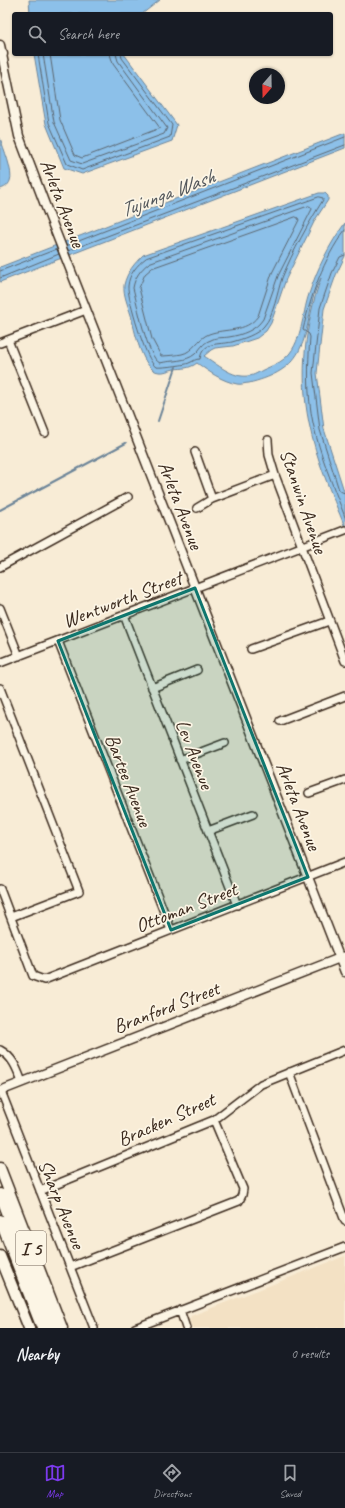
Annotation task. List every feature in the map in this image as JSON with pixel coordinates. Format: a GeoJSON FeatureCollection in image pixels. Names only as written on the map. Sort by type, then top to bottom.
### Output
{"type":"FeatureCollection","features":[{"type":"Feature","properties":{"kind":"highway","name":"I 5"},"geometry":{"type":"LineString","coordinates":[[0,1168],[62,1328]]}},
{"type":"Feature","properties":{"kind":"highway"},"geometry":{"type":"LineString","coordinates":[[0,1194],[52,1328]]}},
{"type":"Feature","properties":{"kind":"highway"},"geometry":{"type":"LineString","coordinates":[[0,1220],[42,1328]]}},
{"type":"Feature","properties":{"kind":"highway","name":"I 5"},"geometry":{"type":"LineString","coordinates":[[0,1256],[29,1328]]}},
{"type":"Feature","properties":{"kind":"main road","name":"Arleta Avenue"},"geometry":{"type":"LineString","coordinates":[[1,51],[20,136],[58,239],[308,877],[342,957],[345,972]]}},
{"type":"Feature","properties":{"kind":"main road","name":"Branford Street"},"geometry":{"type":"LineString","coordinates":[[0,1091],[342,957]]}},
{"type":"Feature","properties":{"kind":"street"},"geometry":{"type":"LineString","coordinates":[[0,343],[86,310]]}},
{"type":"Feature","properties":{"kind":"street"},"geometry":{"type":"LineString","coordinates":[[8,340],[46,433]]}},
{"type":"Feature","properties":{"kind":"street","name":"Stanwin Avenue"},"geometry":{"type":"LineString","coordinates":[[268,440],[269,455],[275,475],[345,661]]}},
{"type":"Feature","properties":{"kind":"street"},"geometry":{"type":"LineString","coordinates":[[195,452],[212,499]]}},
{"type":"Feature","properties":{"kind":"street"},"geometry":{"type":"LineString","coordinates":[[197,508],[212,499],[275,475]]}},
{"type":"Feature","properties":{"kind":"street"},"geometry":{"type":"LineString","coordinates":[[0,567],[128,497]]}},
{"type":"Feature","properties":{"kind":"street","name":"Wentworth Street"},"geometry":{"type":"LineString","coordinates":[[0,663],[345,530]]}},
{"type":"Feature","properties":{"kind":"street"},"geometry":{"type":"LineString","coordinates":[[0,608],[19,656]]}},
{"type":"Feature","properties":{"kind":"street","name":"Lev Avenue"},"geometry":{"type":"LineString","coordinates":[[124,615],[237,905]]}},
{"type":"Feature","properties":{"kind":"street"},"geometry":{"type":"LineString","coordinates":[[250,650],[329,621]]}},
{"type":"Feature","properties":{"kind":"street","name":"Bartee Avenue"},"geometry":{"type":"LineString","coordinates":[[58,641],[171,930]]}},
{"type":"Feature","properties":{"kind":"street"},"geometry":{"type":"LineString","coordinates":[[152,688],[196,670]]}},
{"type":"Feature","properties":{"kind":"street"},"geometry":{"type":"LineString","coordinates":[[0,688],[79,891],[11,917],[0,889]]}},
{"type":"Feature","properties":{"kind":"street"},"geometry":{"type":"LineString","coordinates":[[280,721],[345,696]]}},
{"type":"Feature","properties":{"kind":"street"},"geometry":{"type":"LineString","coordinates":[[180,760],[225,743]]}},
{"type":"Feature","properties":{"kind":"street"},"geometry":{"type":"LineString","coordinates":[[309,793],[345,780]]}},
{"type":"Feature","properties":{"kind":"street"},"geometry":{"type":"LineString","coordinates":[[208,831],[253,814]]}},
{"type":"Feature","properties":{"kind":"street","name":"Ottoman Street"},"geometry":{"type":"LineString","coordinates":[[11,917],[33,976],[44,980],[345,862]]}},
{"type":"Feature","properties":{"kind":"street"},"geometry":{"type":"LineString","coordinates":[[0,1050],[4,1052],[15,1065],[22,1082]]}},
{"type":"Feature","properties":{"kind":"street","name":"Bracken Street"},"geometry":{"type":"LineString","coordinates":[[40,1191],[214,1120],[262,1084],[345,1050]]}},
{"type":"Feature","properties":{"kind":"street"},"geometry":{"type":"LineString","coordinates":[[289,1072],[345,1221]]}},
{"type":"Feature","properties":{"kind":"street","name":"Sharp Avenue"},"geometry":{"type":"LineString","coordinates":[[0,1091],[94,1328]]}},
{"type":"Feature","properties":{"kind":"street"},"geometry":{"type":"LineString","coordinates":[[70,1267],[239,1201],[243,1189],[214,1120]]}},
{"type":"Feature","properties":{"kind":"street"},"geometry":{"type":"LineString","coordinates":[[135,1328],[345,1247]]}},
{"type":"Feature","properties":{"kind":"street"},"geometry":{"type":"LineString","coordinates":[[180,1310],[186,1328]]}},
{"type":"Feature","properties":{"kind":"highlighted area"},"geometry":{"type":"Polygon","coordinates":[[[195,588],[308,877],[171,930],[58,641],[195,588]]]}},
{"type":"Feature","properties":{"kind":"shaded area"},"geometry":{"type":"Polygon","coordinates":[[[345,1256],[345,1328],[192,1328],[189,1320],[191,1316],[345,1256]]]}},
{"type":"Feature","properties":{"kind":"water"},"geometry":{"type":"Polygon","coordinates":[[[29,0],[160,0],[145,12],[30,12],[29,0]]]}},
{"type":"Feature","properties":{"kind":"water"},"geometry":{"type":"Polygon","coordinates":[[[34,56],[125,56],[177,125],[172,141],[82,174],[64,168],[46,124],[34,56]]]}},
{"type":"Feature","properties":{"kind":"water"},"geometry":{"type":"Polygon","coordinates":[[[345,133],[345,148],[0,282],[0,267],[345,133]]]}},
{"type":"Feature","properties":{"kind":"water"},"geometry":{"type":"Polygon","coordinates":[[[0,138],[8,160],[11,177],[7,185],[0,189],[0,138]]]}},
{"type":"Feature","properties":{"kind":"water"},"geometry":{"type":"Polygon","coordinates":[[[319,193],[325,193],[328,196],[328,200],[315,220],[286,279],[271,323],[266,331],[257,338],[233,346],[215,348],[204,356],[230,373],[242,376],[250,376],[255,374],[277,364],[284,359],[295,346],[301,329],[309,294],[320,266],[345,223],[345,256],[336,275],[324,309],[317,373],[324,429],[345,494],[345,527],[329,489],[312,436],[304,387],[305,350],[315,295],[321,278],[314,296],[306,333],[295,358],[284,368],[271,376],[249,383],[240,384],[231,383],[211,373],[197,363],[189,367],[163,372],[153,370],[143,357],[124,292],[125,280],[129,272],[143,255],[319,193]]]}},
{"type":"Feature","properties":{"kind":"waterway"},"geometry":{"type":"LineString","coordinates":[[158,421],[176,367]]}},
{"type":"Feature","properties":{"kind":"waterway"},"geometry":{"type":"LineString","coordinates":[[0,510],[126,443]]}},
{"type":"Feature","properties":{"kind":"water label","name":"Tujunga Wash"},"geometry":{"type":"Point","coordinates":[167,193]}}]}
